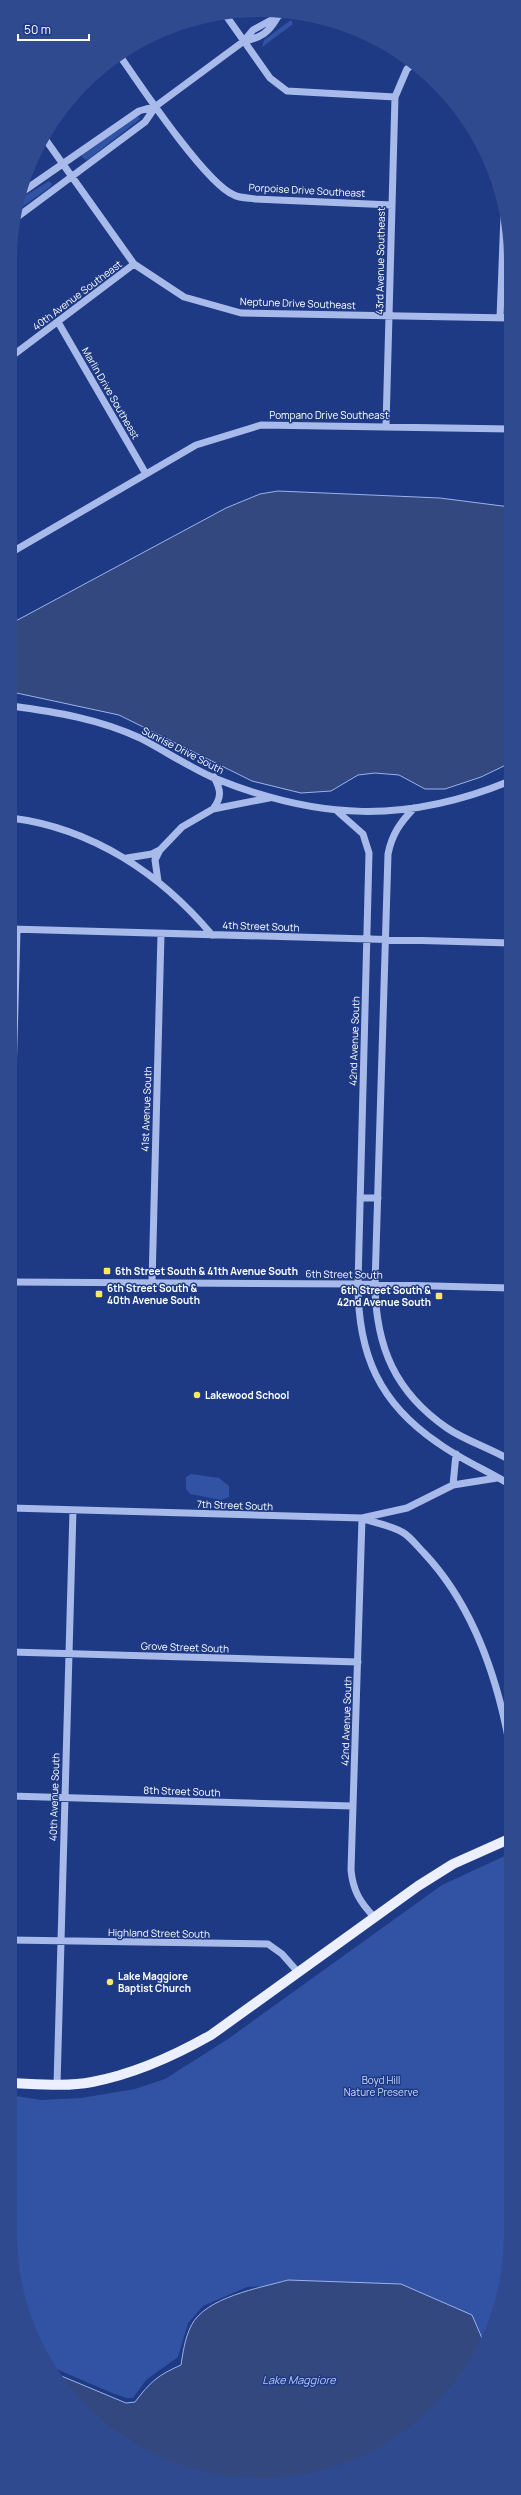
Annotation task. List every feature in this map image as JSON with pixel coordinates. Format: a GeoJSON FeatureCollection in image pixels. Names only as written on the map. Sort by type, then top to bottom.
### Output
{"type":"FeatureCollection","features":[{"type":"Feature","properties":{"kind":"main road"},"geometry":{"type":"LineString","coordinates":[[17,2083],[57,2085],[91,2082],[121,2075],[179,2053],[211,2035],[297,1971],[453,1864],[504,1842]]}},
{"type":"Feature","properties":{"kind":"street"},"geometry":{"type":"LineString","coordinates":[[22,214],[145,122],[156,106],[244,41],[253,30],[266,21],[277,18]]}},
{"type":"Feature","properties":{"kind":"street"},"geometry":{"type":"LineString","coordinates":[[229,19],[270,78],[287,91],[395,97]]}},
{"type":"Feature","properties":{"kind":"street","name":"Porpoise Drive Southeast"},"geometry":{"type":"LineString","coordinates":[[123,60],[188,150],[215,182],[234,195],[255,199],[392,205]]}},
{"type":"Feature","properties":{"kind":"street","name":"43rd Avenue Southeast"},"geometry":{"type":"LineString","coordinates":[[386,425],[395,97],[398,84],[409,67]]}},
{"type":"Feature","properties":{"kind":"street"},"geometry":{"type":"LineString","coordinates":[[28,188],[139,111],[156,106]]}},
{"type":"Feature","properties":{"kind":"street","name":"Neptune Drive Southeast"},"geometry":{"type":"LineString","coordinates":[[48,143],[134,264],[184,297],[242,313],[504,318]]}},
{"type":"Feature","properties":{"kind":"street"},"geometry":{"type":"LineString","coordinates":[[500,318],[503,243]]}},
{"type":"Feature","properties":{"kind":"street","name":"40th Avenue Southeast"},"geometry":{"type":"LineString","coordinates":[[17,352],[134,264]]}},
{"type":"Feature","properties":{"kind":"street","name":"Marlin Drive Southeast"},"geometry":{"type":"LineString","coordinates":[[58,322],[146,474]]}},
{"type":"Feature","properties":{"kind":"street","name":"Pompano Drive Southeast"},"geometry":{"type":"LineString","coordinates":[[17,549],[196,446],[261,425],[386,425],[504,429]]}},
{"type":"Feature","properties":{"kind":"street","name":"Sunrise Drive South"},"geometry":{"type":"LineString","coordinates":[[17,707],[58,712],[98,722],[138,738],[214,777],[273,798],[337,811],[373,813],[414,808],[488,790],[504,783]]}},
{"type":"Feature","properties":{"kind":"street"},"geometry":{"type":"LineString","coordinates":[[213,809],[219,801],[220,788],[214,777]]}},
{"type":"Feature","properties":{"kind":"street"},"geometry":{"type":"LineString","coordinates":[[158,881],[155,860],[160,850],[182,827],[213,809],[273,798]]}},
{"type":"Feature","properties":{"kind":"street"},"geometry":{"type":"LineString","coordinates":[[414,808],[400,823],[392,838],[387,873],[375,1285],[378,1329],[385,1353],[396,1376],[411,1396],[429,1414],[449,1429],[504,1457]]}},
{"type":"Feature","properties":{"kind":"street","name":"42nd Avenue South"},"geometry":{"type":"LineString","coordinates":[[337,811],[363,834],[369,853],[358,1284],[358,1310],[361,1338],[371,1367],[392,1401],[414,1426],[456,1454],[504,1481]]}},
{"type":"Feature","properties":{"kind":"street"},"geometry":{"type":"LineString","coordinates":[[17,819],[69,831],[127,858],[158,881],[190,909],[212,935]]}},
{"type":"Feature","properties":{"kind":"street"},"geometry":{"type":"LineString","coordinates":[[127,858],[152,854],[160,850]]}},
{"type":"Feature","properties":{"kind":"street","name":"4th Street South"},"geometry":{"type":"LineString","coordinates":[[17,929],[504,943]]}},
{"type":"Feature","properties":{"kind":"street","name":"41st Avenue South"},"geometry":{"type":"LineString","coordinates":[[152,1283],[161,934]]}},
{"type":"Feature","properties":{"kind":"street"},"geometry":{"type":"LineString","coordinates":[[360,1198],[378,1198]]}},
{"type":"Feature","properties":{"kind":"street","name":"6th Street South"},"geometry":{"type":"LineString","coordinates":[[17,1282],[358,1284],[504,1288]]}},
{"type":"Feature","properties":{"kind":"street"},"geometry":{"type":"LineString","coordinates":[[499,1454],[504,1453]]}},
{"type":"Feature","properties":{"kind":"street"},"geometry":{"type":"LineString","coordinates":[[453,1485],[456,1454]]}},
{"type":"Feature","properties":{"kind":"street","name":"7th Street South"},"geometry":{"type":"LineString","coordinates":[[17,1508],[362,1518],[407,1508],[453,1485],[497,1478]]}},
{"type":"Feature","properties":{"kind":"street","name":"40th Avenue South"},"geometry":{"type":"LineString","coordinates":[[57,2085],[73,1510]]}},
{"type":"Feature","properties":{"kind":"street"},"geometry":{"type":"LineString","coordinates":[[362,1518],[402,1532],[435,1565],[452,1588],[463,1606],[484,1654],[497,1688],[504,1720]]}},
{"type":"Feature","properties":{"kind":"street","name":"42nd Avenue South"},"geometry":{"type":"LineString","coordinates":[[362,1518],[351,1870],[353,1887],[361,1903],[374,1917]]}},
{"type":"Feature","properties":{"kind":"street","name":"Grove Street South"},"geometry":{"type":"LineString","coordinates":[[17,1652],[358,1662]]}},
{"type":"Feature","properties":{"kind":"street","name":"8th Street South"},"geometry":{"type":"LineString","coordinates":[[17,1796],[352,1806]]}},
{"type":"Feature","properties":{"kind":"street","name":"Highland Street South"},"geometry":{"type":"LineString","coordinates":[[17,1940],[268,1944],[282,1954],[297,1971]]}},
{"type":"Feature","properties":{"kind":"green space"},"geometry":{"type":"Polygon","coordinates":[[[291,20],[293,24],[262,47],[264,40],[291,20]]]}},
{"type":"Feature","properties":{"kind":"green space"},"geometry":{"type":"Polygon","coordinates":[[[138,116],[140,119],[90,158],[86,160],[82,157],[82,152],[138,116]]]}},
{"type":"Feature","properties":{"kind":"green space"},"geometry":{"type":"Polygon","coordinates":[[[49,181],[52,184],[23,206],[26,195],[49,181]]]}},
{"type":"Feature","properties":{"kind":"green space"},"geometry":{"type":"Polygon","coordinates":[[[191,1474],[219,1478],[229,1486],[229,1497],[221,1500],[190,1494],[186,1489],[186,1477],[191,1474]]]}},
{"type":"Feature","properties":{"kind":"green space","name":"Boyd Hill Nature Preserve"},"geometry":{"type":"Polygon","coordinates":[[[504,1856],[504,2234],[502,2266],[496,2298],[481,2336],[472,2315],[288,2280],[269,2286],[247,2287],[203,2306],[188,2323],[178,2357],[146,2380],[133,2398],[127,2398],[112,2393],[58,2370],[42,2342],[30,2313],[25,2298],[19,2266],[17,2234],[17,2096],[41,2100],[81,2098],[135,2089],[165,2079],[228,2039],[442,1885],[504,1856]]]}},
{"type":"Feature","properties":{"kind":"water"},"geometry":{"type":"Polygon","coordinates":[[[278,491],[440,498],[504,506],[504,766],[481,777],[445,789],[425,789],[399,775],[375,773],[358,775],[331,791],[301,793],[252,781],[119,715],[17,693],[17,620],[226,508],[260,494],[278,491]]]}},
{"type":"Feature","properties":{"kind":"water","name":"Lake Maggiore"},"geometry":{"type":"Polygon","coordinates":[[[288,2280],[401,2284],[472,2315],[481,2337],[454,2383],[433,2407],[409,2428],[368,2453],[354,2459],[324,2470],[292,2476],[260,2478],[229,2476],[197,2470],[153,2453],[125,2437],[100,2418],[77,2395],[62,2376],[126,2403],[135,2402],[145,2389],[155,2380],[166,2372],[181,2365],[183,2350],[189,2331],[198,2316],[220,2301],[249,2290],[288,2280]]]}},
{"type":"Feature","properties":{"kind":"place","name":"6th Street South & 41th Avenue South"},"geometry":{"type":"Point","coordinates":[107,1271]}},
{"type":"Feature","properties":{"kind":"place","name":"6th Street South & 40th Avenue South"},"geometry":{"type":"Point","coordinates":[99,1294]}},
{"type":"Feature","properties":{"kind":"place","name":"6th Street South & 42nd Avenue South"},"geometry":{"type":"Point","coordinates":[439,1296]}},
{"type":"Feature","properties":{"kind":"place","name":"Lakewood School"},"geometry":{"type":"Point","coordinates":[197,1395]}},
{"type":"Feature","properties":{"kind":"place","name":"Lake Maggiore Baptist Church"},"geometry":{"type":"Point","coordinates":[110,1982]}}]}
